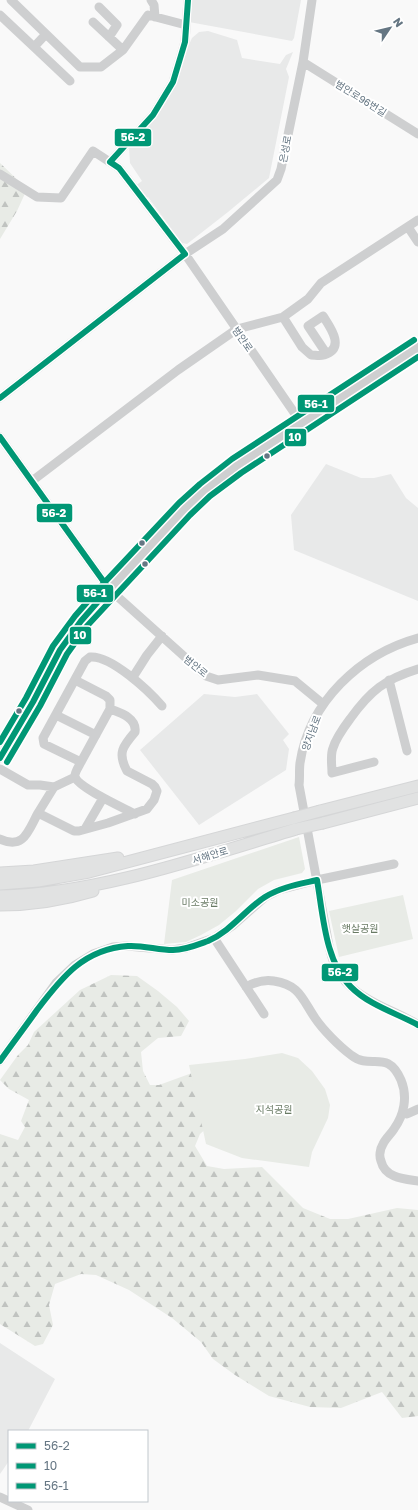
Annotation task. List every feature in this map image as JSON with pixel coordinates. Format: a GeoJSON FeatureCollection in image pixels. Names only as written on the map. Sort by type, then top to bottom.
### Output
{"type":"FeatureCollection","features":[{"type":"Feature","properties":{"kind":"main road","name":"서해안로"},"geometry":{"type":"LineString","coordinates":[[0,884],[38,881],[72,876],[418,786]]}},
{"type":"Feature","properties":{"kind":"main road","name":"서해안로"},"geometry":{"type":"LineString","coordinates":[[0,896],[38,894],[89,886],[176,865],[296,829],[418,798]]}},
{"type":"Feature","properties":{"kind":"main road"},"geometry":{"type":"LineString","coordinates":[[0,873],[34,871],[172,849]]}},
{"type":"Feature","properties":{"kind":"main road"},"geometry":{"type":"LineString","coordinates":[[0,905],[24,904],[79,895],[176,865]]}},
{"type":"Feature","properties":{"kind":"street"},"geometry":{"type":"LineString","coordinates":[[11,0],[80,67],[101,67],[123,50],[148,15],[186,24]]}},
{"type":"Feature","properties":{"kind":"street"},"geometry":{"type":"LineString","coordinates":[[151,0],[154,5],[155,17]]}},
{"type":"Feature","properties":{"kind":"street"},"geometry":{"type":"LineString","coordinates":[[110,162],[153,115],[173,82],[185,42],[188,0]]}},
{"type":"Feature","properties":{"kind":"street","name":"은성로"},"geometry":{"type":"LineString","coordinates":[[0,398],[185,254],[227,225],[277,180],[281,169],[303,62],[312,0]]}},
{"type":"Feature","properties":{"kind":"street"},"geometry":{"type":"LineString","coordinates":[[99,6],[117,25],[109,37]]}},
{"type":"Feature","properties":{"kind":"street"},"geometry":{"type":"LineString","coordinates":[[0,15],[70,81]]}},
{"type":"Feature","properties":{"kind":"street"},"geometry":{"type":"LineString","coordinates":[[93,22],[123,50]]}},
{"type":"Feature","properties":{"kind":"street"},"geometry":{"type":"LineString","coordinates":[[34,47],[46,34]]}},
{"type":"Feature","properties":{"kind":"street","name":"범안로96번길"},"geometry":{"type":"LineString","coordinates":[[303,62],[418,134]]}},
{"type":"Feature","properties":{"kind":"street"},"geometry":{"type":"LineString","coordinates":[[119,168],[124,147]]}},
{"type":"Feature","properties":{"kind":"street"},"geometry":{"type":"LineString","coordinates":[[0,174],[37,197],[61,198],[93,151],[119,168],[185,254]]}},
{"type":"Feature","properties":{"kind":"street"},"geometry":{"type":"LineString","coordinates":[[32,481],[178,370],[237,330],[283,317],[308,299],[321,283],[418,220]]}},
{"type":"Feature","properties":{"kind":"street"},"geometry":{"type":"LineString","coordinates":[[408,227],[418,242]]}},
{"type":"Feature","properties":{"kind":"street","name":"범안로"},"geometry":{"type":"LineString","coordinates":[[185,254],[302,424]]}},
{"type":"Feature","properties":{"kind":"street"},"geometry":{"type":"LineString","coordinates":[[283,317],[302,347],[311,355],[324,355],[326,353]]}},
{"type":"Feature","properties":{"kind":"street"},"geometry":{"type":"LineString","coordinates":[[0,758],[33,702],[60,650],[81,621],[109,588],[179,515],[205,490],[236,466],[418,347]]}},
{"type":"Feature","properties":{"kind":"street"},"geometry":{"type":"LineString","coordinates":[[0,437],[109,588]]}},
{"type":"Feature","properties":{"kind":"street","name":"범안로"},"geometry":{"type":"LineString","coordinates":[[109,588],[206,676],[218,680],[258,675],[295,681],[323,704]]}},
{"type":"Feature","properties":{"kind":"street"},"geometry":{"type":"LineString","coordinates":[[133,677],[147,655],[162,636]]}},
{"type":"Feature","properties":{"kind":"street","name":"양지남로"},"geometry":{"type":"LineString","coordinates":[[418,638],[393,646],[372,658],[346,677],[323,704],[308,734],[300,762],[299,785],[329,946],[337,969],[351,987],[362,996],[418,1025]]}},
{"type":"Feature","properties":{"kind":"street"},"geometry":{"type":"LineString","coordinates":[[81,762],[44,744],[43,738],[85,661],[90,657],[102,659],[133,677],[148,690],[162,706]]}},
{"type":"Feature","properties":{"kind":"street"},"geometry":{"type":"LineString","coordinates":[[374,762],[332,773],[332,749],[344,727],[362,703],[375,690],[389,680],[418,669]]}},
{"type":"Feature","properties":{"kind":"street"},"geometry":{"type":"LineString","coordinates":[[75,680],[106,696],[110,700],[110,709],[81,762],[75,777]]}},
{"type":"Feature","properties":{"kind":"street"},"geometry":{"type":"LineString","coordinates":[[389,680],[407,751]]}},
{"type":"Feature","properties":{"kind":"street"},"geometry":{"type":"LineString","coordinates":[[38,813],[74,831],[135,814],[147,809],[152,804],[156,791],[155,787],[127,771],[122,758],[124,744],[135,732],[135,723],[131,719],[110,709]]}},
{"type":"Feature","properties":{"kind":"street"},"geometry":{"type":"LineString","coordinates":[[56,715],[96,735]]}},
{"type":"Feature","properties":{"kind":"street"},"geometry":{"type":"LineString","coordinates":[[0,769],[28,785],[54,787]]}},
{"type":"Feature","properties":{"kind":"street"},"geometry":{"type":"LineString","coordinates":[[75,777],[84,786],[135,814]]}},
{"type":"Feature","properties":{"kind":"street"},"geometry":{"type":"LineString","coordinates":[[0,839],[13,843],[18,842],[26,834],[54,787],[75,777]]}},
{"type":"Feature","properties":{"kind":"street"},"geometry":{"type":"LineString","coordinates":[[85,829],[104,798]]}},
{"type":"Feature","properties":{"kind":"street"},"geometry":{"type":"LineString","coordinates":[[0,1062],[56,983],[80,961],[93,954],[114,947],[134,946],[179,950],[214,938],[232,926],[270,894],[284,888],[394,864]]}},
{"type":"Feature","properties":{"kind":"street"},"geometry":{"type":"LineString","coordinates":[[214,938],[264,1014]]}},
{"type":"Feature","properties":{"kind":"street"},"geometry":{"type":"LineString","coordinates":[[246,987],[256,982],[268,980],[289,984],[301,996],[315,1019],[324,1030],[351,1055],[364,1061],[384,1062],[392,1066],[404,1088],[404,1108],[394,1130],[382,1144],[380,1156],[381,1163],[387,1173],[418,1181]]}},
{"type":"Feature","properties":{"kind":"street"},"geometry":{"type":"LineString","coordinates":[[11,1502],[28,1510]]}},
{"type":"Feature","properties":{"kind":"shaded area"},"geometry":{"type":"Polygon","coordinates":[[[192,0],[301,0],[294,38],[292,41],[189,22],[192,0]]]}},
{"type":"Feature","properties":{"kind":"shaded area"},"geometry":{"type":"Polygon","coordinates":[[[208,31],[237,40],[242,58],[280,64],[286,55],[293,52],[286,69],[289,77],[269,178],[187,244],[182,243],[148,197],[143,198],[135,186],[142,181],[130,163],[129,147],[182,60],[192,38],[199,32],[208,31]]]}},
{"type":"Feature","properties":{"kind":"shaded area"},"geometry":{"type":"Polygon","coordinates":[[[326,464],[361,478],[374,478],[391,474],[406,498],[418,508],[418,601],[294,550],[291,515],[326,464]]]}},
{"type":"Feature","properties":{"kind":"shaded area"},"geometry":{"type":"Polygon","coordinates":[[[204,694],[235,697],[257,694],[289,734],[283,740],[289,749],[286,770],[199,825],[140,750],[204,694]]]}},
{"type":"Feature","properties":{"kind":"shaded area"},"geometry":{"type":"Polygon","coordinates":[[[0,1343],[55,1379],[29,1430],[8,1430],[8,1462],[0,1474],[0,1343]]]}},
{"type":"Feature","properties":{"kind":"green space"},"geometry":{"type":"Polygon","coordinates":[[[0,163],[27,189],[17,211],[0,239],[0,163]]]}},
{"type":"Feature","properties":{"kind":"green space","name":"미소공원"},"geometry":{"type":"Polygon","coordinates":[[[299,837],[305,869],[302,873],[274,880],[258,889],[236,911],[219,925],[201,935],[186,942],[164,944],[172,880],[299,837]]]}},
{"type":"Feature","properties":{"kind":"green space","name":"햇살공원"},"geometry":{"type":"Polygon","coordinates":[[[403,895],[413,939],[339,957],[329,911],[403,895]]]}},
{"type":"Feature","properties":{"kind":"green space"},"geometry":{"type":"Polygon","coordinates":[[[111,975],[137,976],[177,1007],[189,1021],[181,1036],[158,1038],[141,1052],[143,1071],[150,1085],[159,1085],[203,1069],[219,1117],[200,1134],[195,1146],[207,1166],[224,1169],[262,1167],[303,1208],[330,1219],[348,1219],[397,1208],[418,1210],[418,1416],[402,1418],[382,1392],[341,1408],[310,1407],[269,1396],[235,1375],[213,1359],[201,1342],[172,1318],[129,1290],[96,1275],[81,1274],[55,1284],[49,1305],[53,1325],[43,1344],[35,1346],[0,1324],[0,1134],[18,1140],[25,1127],[21,1121],[29,1100],[9,1089],[0,1080],[18,1055],[28,1045],[34,1032],[80,990],[111,975]]]}},
{"type":"Feature","properties":{"kind":"green space","name":"지석공원"},"geometry":{"type":"Polygon","coordinates":[[[282,1053],[298,1058],[312,1071],[325,1089],[330,1105],[328,1118],[312,1152],[309,1167],[242,1158],[206,1144],[189,1065],[245,1059],[282,1053]]]}},
{"type":"Feature","properties":{"kind":"transit line","name":"56-2"},"geometry":{"type":"LineString","coordinates":[[185,254],[119,168],[110,162],[153,115],[173,82],[185,42],[188,0]]}},
{"type":"Feature","properties":{"kind":"transit line","name":"56-2"},"geometry":{"type":"LineString","coordinates":[[0,398],[185,254]]}},
{"type":"Feature","properties":{"kind":"transit line","name":"56-1"},"geometry":{"type":"LineString","coordinates":[[0,742],[26,698],[53,646],[75,616],[179,503],[200,484],[232,459],[414,340]]}},
{"type":"Feature","properties":{"kind":"transit line","name":"10"},"geometry":{"type":"LineString","coordinates":[[7,762],[40,706],[67,654],[87,626],[190,515],[210,496],[241,473],[418,357]]}},
{"type":"Feature","properties":{"kind":"transit line","name":"56-2"},"geometry":{"type":"LineString","coordinates":[[0,437],[109,589]]}},
{"type":"Feature","properties":{"kind":"transit line","name":"56-2"},"geometry":{"type":"LineString","coordinates":[[0,758],[33,702],[60,650],[81,621],[109,589]]}},
{"type":"Feature","properties":{"kind":"transit line","name":"56-2"},"geometry":{"type":"LineString","coordinates":[[317,880],[326,937],[330,951],[342,977],[351,987],[366,999],[418,1025]]}},
{"type":"Feature","properties":{"kind":"transit line","name":"56-2"},"geometry":{"type":"LineString","coordinates":[[0,1061],[56,986],[65,976],[86,959],[112,948],[128,946],[173,950],[195,946],[224,932],[265,897],[291,886],[317,880]]}}]}
